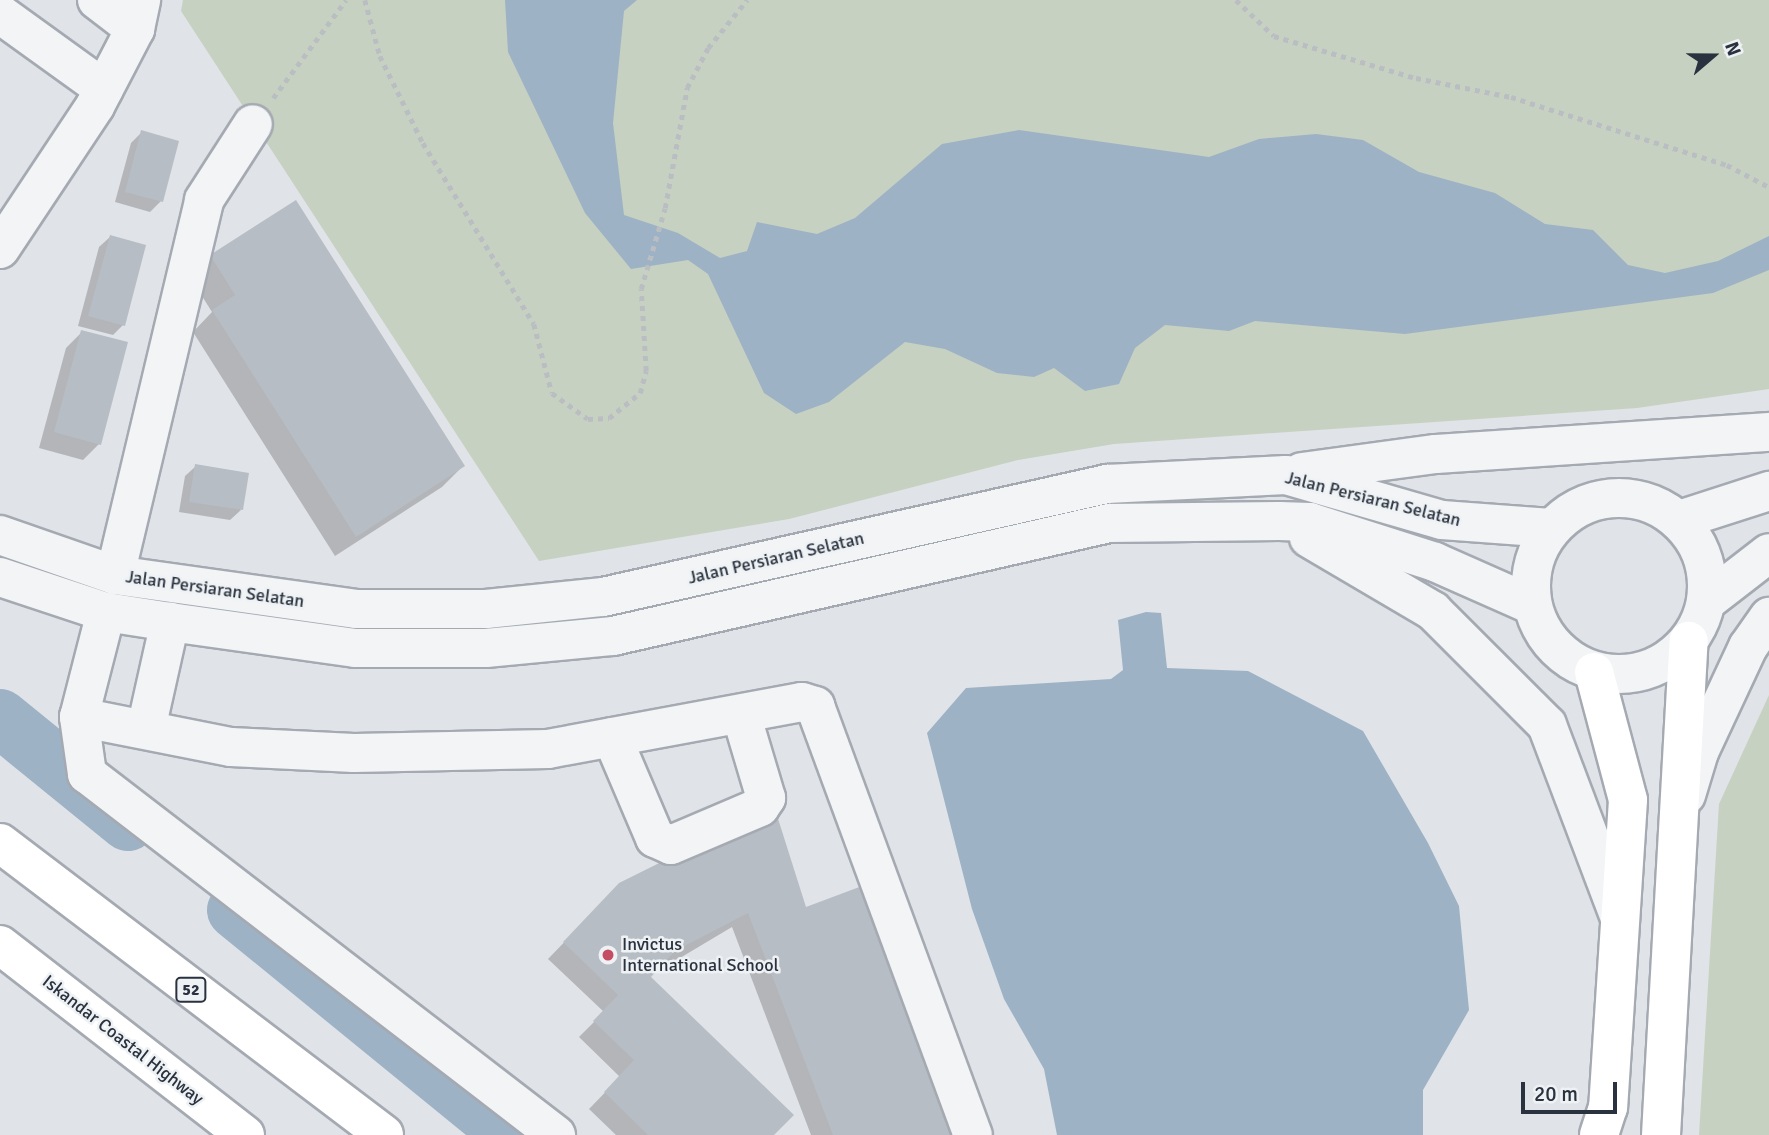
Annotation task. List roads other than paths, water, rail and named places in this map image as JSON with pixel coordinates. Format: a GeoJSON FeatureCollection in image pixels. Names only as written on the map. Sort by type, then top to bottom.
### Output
{"type":"FeatureCollection","features":[{"type":"Feature","properties":{"kind":"highway"},"geometry":{"type":"LineString","coordinates":[[1661,1135],[1674,836],[1689,641]]}},
{"type":"Feature","properties":{"kind":"highway"},"geometry":{"type":"LineString","coordinates":[[1594,672],[1628,800],[1608,1107],[1599,1135]]}},
{"type":"Feature","properties":{"kind":"highway","name":"52"},"geometry":{"type":"LineString","coordinates":[[0,843],[384,1135]]}},
{"type":"Feature","properties":{"kind":"highway","name":"Iskandar Coastal Highway"},"geometry":{"type":"LineString","coordinates":[[0,945],[245,1135]]}},
{"type":"Feature","properties":{"kind":"street"},"geometry":{"type":"LineString","coordinates":[[0,249],[104,89],[138,14],[97,0]]}},
{"type":"Feature","properties":{"kind":"street"},"geometry":{"type":"LineString","coordinates":[[0,14],[104,89]]}},
{"type":"Feature","properties":{"kind":"street"},"geometry":{"type":"LineString","coordinates":[[115,575],[204,200],[253,124]]}},
{"type":"Feature","properties":{"kind":"street"},"geometry":{"type":"LineString","coordinates":[[1286,475],[1436,454],[1769,432]]}},
{"type":"Feature","properties":{"kind":"street","name":"Jalan Persiaran Selatan"},"geometry":{"type":"LineString","coordinates":[[0,534],[115,575],[356,609],[486,610],[603,597],[1107,484],[1286,475],[1442,520],[1551,528]]}},
{"type":"Feature","properties":{"kind":"street"},"geometry":{"type":"LineString","coordinates":[[1679,520],[1769,491]]}},
{"type":"Feature","properties":{"kind":"street"},"geometry":{"type":"LineString","coordinates":[[1707,601],[1703,557],[1679,520],[1649,502],[1615,496],[1581,505],[1551,528],[1533,562],[1532,605],[1544,634],[1566,658],[1594,672],[1641,672],[1663,664],[1689,641],[1707,601],[1769,553]]}},
{"type":"Feature","properties":{"kind":"street"},"geometry":{"type":"LineString","coordinates":[[0,578],[106,612],[170,622],[355,648],[486,648],[613,636],[1109,523],[1279,521],[1310,522],[1435,562],[1532,605]]}},
{"type":"Feature","properties":{"kind":"street"},"geometry":{"type":"LineString","coordinates":[[1279,521],[1433,611],[1547,725],[1619,916]]}},
{"type":"Feature","properties":{"kind":"street"},"geometry":{"type":"LineString","coordinates":[[106,612],[79,717],[82,763],[97,784],[556,1135]]}},
{"type":"Feature","properties":{"kind":"street"},"geometry":{"type":"LineString","coordinates":[[1674,836],[1699,752],[1769,617]]}},
{"type":"Feature","properties":{"kind":"street"},"geometry":{"type":"LineString","coordinates":[[146,729],[170,622]]}},
{"type":"Feature","properties":{"kind":"street"},"geometry":{"type":"LineString","coordinates":[[79,717],[231,747],[354,753],[548,748],[802,702],[815,706],[823,718],[973,1135]]}},
{"type":"Feature","properties":{"kind":"street"},"geometry":{"type":"LineString","coordinates":[[612,737],[654,838],[671,845],[760,807],[766,798],[741,715]]}},
{"type":"Feature","properties":{"kind":"water"},"geometry":{"type":"Polygon","coordinates":[[[505,0],[637,0],[624,11],[613,123],[624,215],[678,233],[720,258],[747,251],[757,222],[817,234],[855,218],[942,144],[1019,130],[1209,157],[1259,139],[1316,134],[1363,140],[1419,172],[1495,193],[1545,224],[1593,230],[1628,265],[1665,273],[1718,261],[1769,236],[1769,270],[1713,293],[1405,334],[1255,321],[1229,331],[1165,325],[1135,348],[1119,384],[1085,391],[1054,368],[1034,377],[997,373],[945,349],[905,342],[829,402],[796,414],[764,393],[708,274],[688,260],[631,269],[585,213],[508,52],[505,0]]]}},
{"type":"Feature","properties":{"kind":"water"},"geometry":{"type":"Polygon","coordinates":[[[1146,612],[1161,613],[1167,668],[1248,671],[1363,731],[1428,843],[1459,906],[1469,1010],[1423,1090],[1423,1135],[1057,1135],[1044,1069],[1004,999],[972,909],[927,733],[966,688],[1111,679],[1123,670],[1118,620],[1146,612]]]}},
{"type":"Feature","properties":{"kind":"waterway"},"geometry":{"type":"LineString","coordinates":[[0,718],[128,822]]}},
{"type":"Feature","properties":{"kind":"waterway"},"geometry":{"type":"LineString","coordinates":[[236,910],[512,1135]]}},
{"type":"Feature","properties":{"kind":"place","name":"Invictus International School"},"geometry":{"type":"Point","coordinates":[608,955]}}]}
